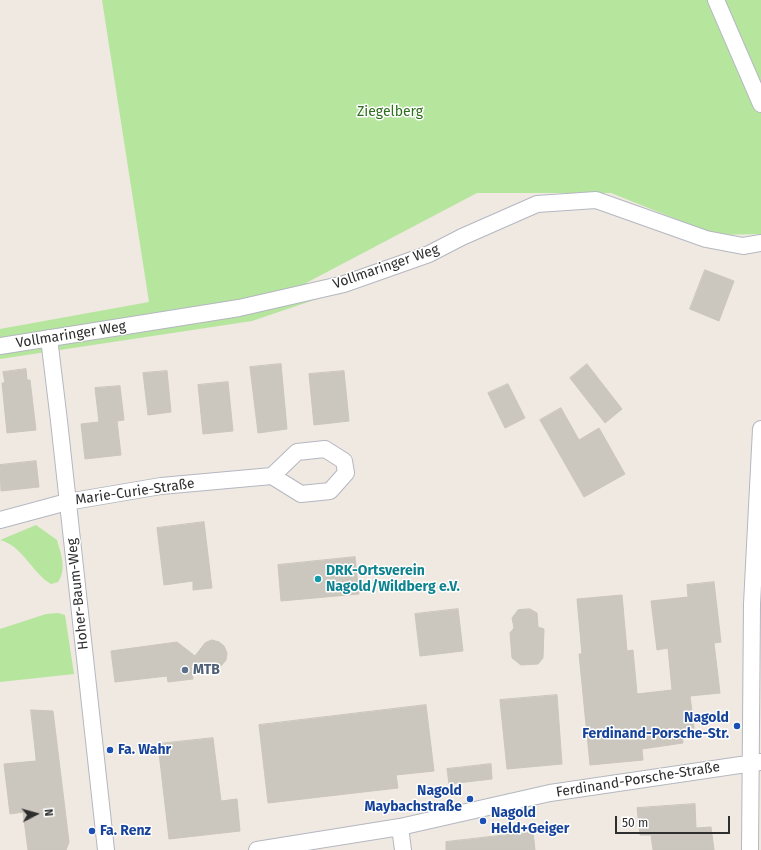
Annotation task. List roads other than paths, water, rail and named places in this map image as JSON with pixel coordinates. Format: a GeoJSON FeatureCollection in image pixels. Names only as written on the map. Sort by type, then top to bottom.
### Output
{"type":"FeatureCollection","features":[{"type":"Feature","properties":{"kind":"street"},"geometry":{"type":"LineString","coordinates":[[716,0],[761,104]]}},
{"type":"Feature","properties":{"kind":"street","name":"Vollmaringer Weg"},"geometry":{"type":"LineString","coordinates":[[0,346],[239,308],[344,284],[429,254],[537,204],[596,200],[706,239],[743,246],[761,243]]}},
{"type":"Feature","properties":{"kind":"street","name":"Hoher-Baum-Weg"},"geometry":{"type":"LineString","coordinates":[[49,338],[60,421],[67,502],[106,850]]}},
{"type":"Feature","properties":{"kind":"street"},"geometry":{"type":"LineString","coordinates":[[750,850],[756,763],[752,604],[761,429]]}},
{"type":"Feature","properties":{"kind":"street","name":"Marie-Curie-Straße"},"geometry":{"type":"LineString","coordinates":[[0,520],[67,502],[160,486],[272,476]]}},
{"type":"Feature","properties":{"kind":"street","name":"Ferdinand-Porsche-Straße"},"geometry":{"type":"LineString","coordinates":[[257,850],[400,827],[550,793],[756,763]]}},
{"type":"Feature","properties":{"kind":"street"},"geometry":{"type":"LineString","coordinates":[[400,827],[404,850]]}},
{"type":"Feature","properties":{"kind":"place","name":"DRK-Ortsverein Nagold/Wildberg e.V."},"geometry":{"type":"Point","coordinates":[318,579]}},
{"type":"Feature","properties":{"kind":"place","name":"MTB"},"geometry":{"type":"Point","coordinates":[185,670]}},
{"type":"Feature","properties":{"kind":"place","name":"Nagold Ferdinand-Porsche-Str."},"geometry":{"type":"Point","coordinates":[737,726]}},
{"type":"Feature","properties":{"kind":"place","name":"Fa. Wahr"},"geometry":{"type":"Point","coordinates":[110,750]}},
{"type":"Feature","properties":{"kind":"place","name":"Nagold Maybachstraße"},"geometry":{"type":"Point","coordinates":[470,799]}},
{"type":"Feature","properties":{"kind":"place","name":"Nagold Held+Geiger"},"geometry":{"type":"Point","coordinates":[483,821]}},
{"type":"Feature","properties":{"kind":"place","name":"Fa. Renz"},"geometry":{"type":"Point","coordinates":[92,831]}},
{"type":"Feature","properties":{"kind":"park label","name":"Ziegelberg"},"geometry":{"type":"Point","coordinates":[390,112]}}]}
